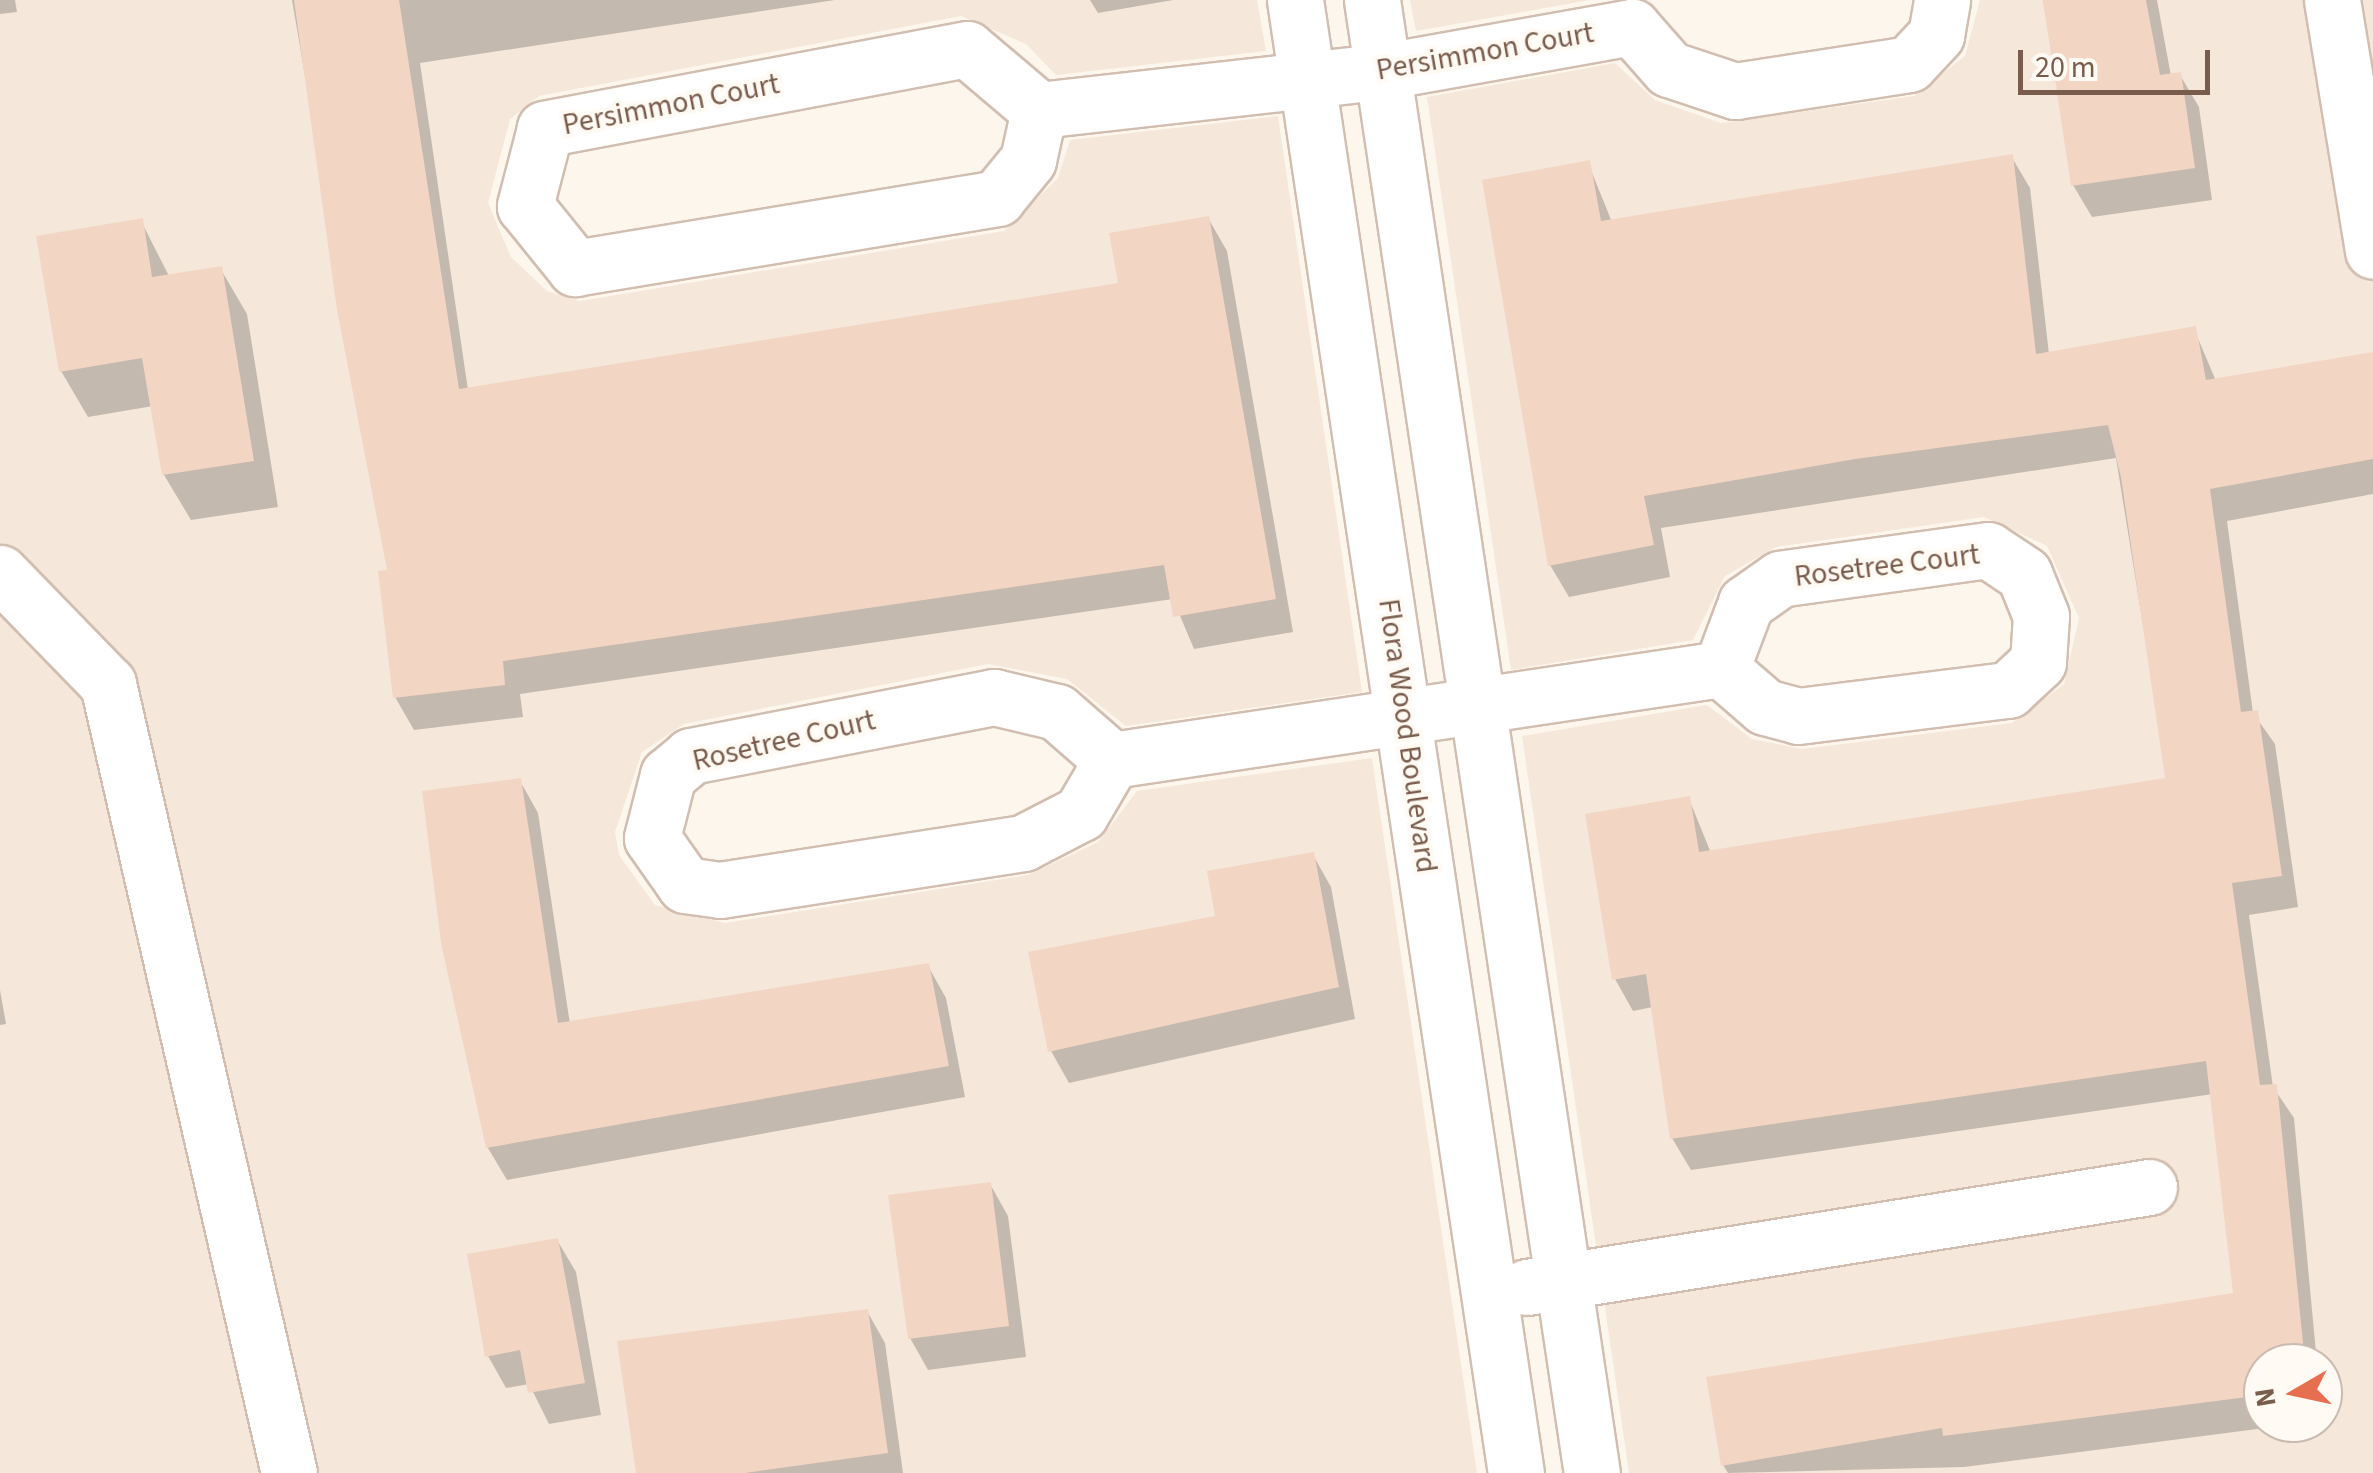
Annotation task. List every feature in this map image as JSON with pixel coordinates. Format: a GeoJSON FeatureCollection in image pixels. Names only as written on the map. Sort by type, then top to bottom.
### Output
{"type":"FeatureCollection","features":[{"type":"Feature","properties":{"kind":"street","name":"Flora Wood Boulevard"},"geometry":{"type":"LineString","coordinates":[[1295,0],[1310,79],[1516,1473]]}},
{"type":"Feature","properties":{"kind":"street"},"geometry":{"type":"LineString","coordinates":[[1372,0],[1592,1473]]}},
{"type":"Feature","properties":{"kind":"street","name":"Persimmon Court"},"geometry":{"type":"LineString","coordinates":[[1038,110],[1028,160],[997,198],[575,268],[525,206],[545,129],[967,48],[1038,110],[1385,71],[1636,13],[1669,69],[1736,91],[1908,64],[1936,35],[1942,0]]}},
{"type":"Feature","properties":{"kind":"street"},"geometry":{"type":"LineString","coordinates":[[2348,18],[2373,251]]}},
{"type":"Feature","properties":{"kind":"street","name":"Rosetree Court"},"geometry":{"type":"LineString","coordinates":[[1988,550],[2024,574],[2042,616],[2038,662],[2008,690],[1798,716],[1765,707],[1721,669],[1746,602],[1780,579],[1988,550]]}},
{"type":"Feature","properties":{"kind":"street"},"geometry":{"type":"LineString","coordinates":[[0,573],[108,684],[289,1473]]}},
{"type":"Feature","properties":{"kind":"street"},"geometry":{"type":"LineString","coordinates":[[1112,760],[1480,709],[1721,669]]}},
{"type":"Feature","properties":{"kind":"street","name":"Rosetree Court"},"geometry":{"type":"LineString","coordinates":[[994,697],[1057,712],[1112,760],[1081,814],[1023,843],[720,890],[685,885],[652,838],[668,775],[691,756],[994,697]]}},
{"type":"Feature","properties":{"kind":"street"},"geometry":{"type":"LineString","coordinates":[[1490,1292],[2149,1187]]}},
{"type":"Feature","properties":{"kind":"shaded area"},"geometry":{"type":"Polygon","coordinates":[[[0,0],[1257,0],[1266,51],[1056,75],[1026,44],[961,16],[539,96],[510,119],[488,203],[511,257],[547,291],[580,301],[1004,231],[1058,178],[1070,140],[1278,116],[1362,692],[1126,726],[1067,679],[988,664],[684,724],[642,752],[615,832],[619,855],[655,905],[725,923],[1028,875],[1098,842],[1137,791],[1372,758],[1477,1473],[0,1473],[0,0]]]}},
{"type":"Feature","properties":{"kind":"shaded area"},"geometry":{"type":"Polygon","coordinates":[[[1410,0],[1590,0],[1416,31],[1410,0]]]}},
{"type":"Feature","properties":{"kind":"shaded area"},"geometry":{"type":"Polygon","coordinates":[[[1980,0],[2373,0],[2373,1473],[1629,1473],[1522,736],[1707,705],[1752,739],[1802,749],[2012,723],[2064,684],[2079,618],[2047,546],[1984,517],[1776,547],[1725,576],[1693,640],[1511,670],[1427,97],[1615,63],[1655,100],[1721,123],[1914,96],[1965,56],[1980,0]]]}},
{"type":"Feature","properties":{"kind":"building"},"geometry":{"type":"Polygon","coordinates":[[[294,0],[399,0],[459,389],[1118,283],[1109,233],[1209,216],[1276,599],[1173,617],[1164,565],[503,661],[505,685],[393,698],[378,571],[387,570],[337,310],[294,0]]]}},
{"type":"Feature","properties":{"kind":"building"},"geometry":{"type":"Polygon","coordinates":[[[2043,0],[2146,0],[2160,75],[2181,72],[2195,168],[2071,186],[2043,0]]]}},
{"type":"Feature","properties":{"kind":"building"},"geometry":{"type":"Polygon","coordinates":[[[2013,154],[2036,354],[2196,326],[2206,380],[2373,352],[2373,459],[2210,489],[2241,712],[2258,710],[2282,876],[2232,883],[2260,1085],[2277,1084],[2303,1343],[2243,1343],[2243,1398],[1943,1436],[1942,1428],[1721,1466],[1706,1377],[2233,1293],[2206,1061],[1670,1139],[1646,974],[1612,980],[1585,814],[1690,796],[1699,852],[2165,778],[2121,477],[2108,425],[1855,459],[1644,496],[1654,545],[1548,566],[1482,180],[1590,160],[1601,221],[2013,154]]]}},
{"type":"Feature","properties":{"kind":"building"},"geometry":{"type":"Polygon","coordinates":[[[143,218],[152,277],[222,266],[254,461],[162,475],[142,358],[59,372],[36,236],[143,218]]]}},
{"type":"Feature","properties":{"kind":"building"},"geometry":{"type":"Polygon","coordinates":[[[521,778],[558,1023],[929,963],[949,1066],[486,1148],[441,943],[422,791],[521,778]]]}},
{"type":"Feature","properties":{"kind":"building"},"geometry":{"type":"Polygon","coordinates":[[[1314,852],[1339,987],[1048,1052],[1028,952],[1215,916],[1207,871],[1314,852]]]}},
{"type":"Feature","properties":{"kind":"building"},"geometry":{"type":"Polygon","coordinates":[[[991,1182],[1009,1326],[908,1339],[888,1195],[991,1182]]]}},
{"type":"Feature","properties":{"kind":"building"},"geometry":{"type":"Polygon","coordinates":[[[558,1238],[585,1383],[528,1393],[520,1350],[485,1357],[467,1254],[558,1238]]]}},
{"type":"Feature","properties":{"kind":"building"},"geometry":{"type":"Polygon","coordinates":[[[868,1309],[888,1453],[745,1473],[636,1473],[617,1341],[868,1309]]]}}]}
